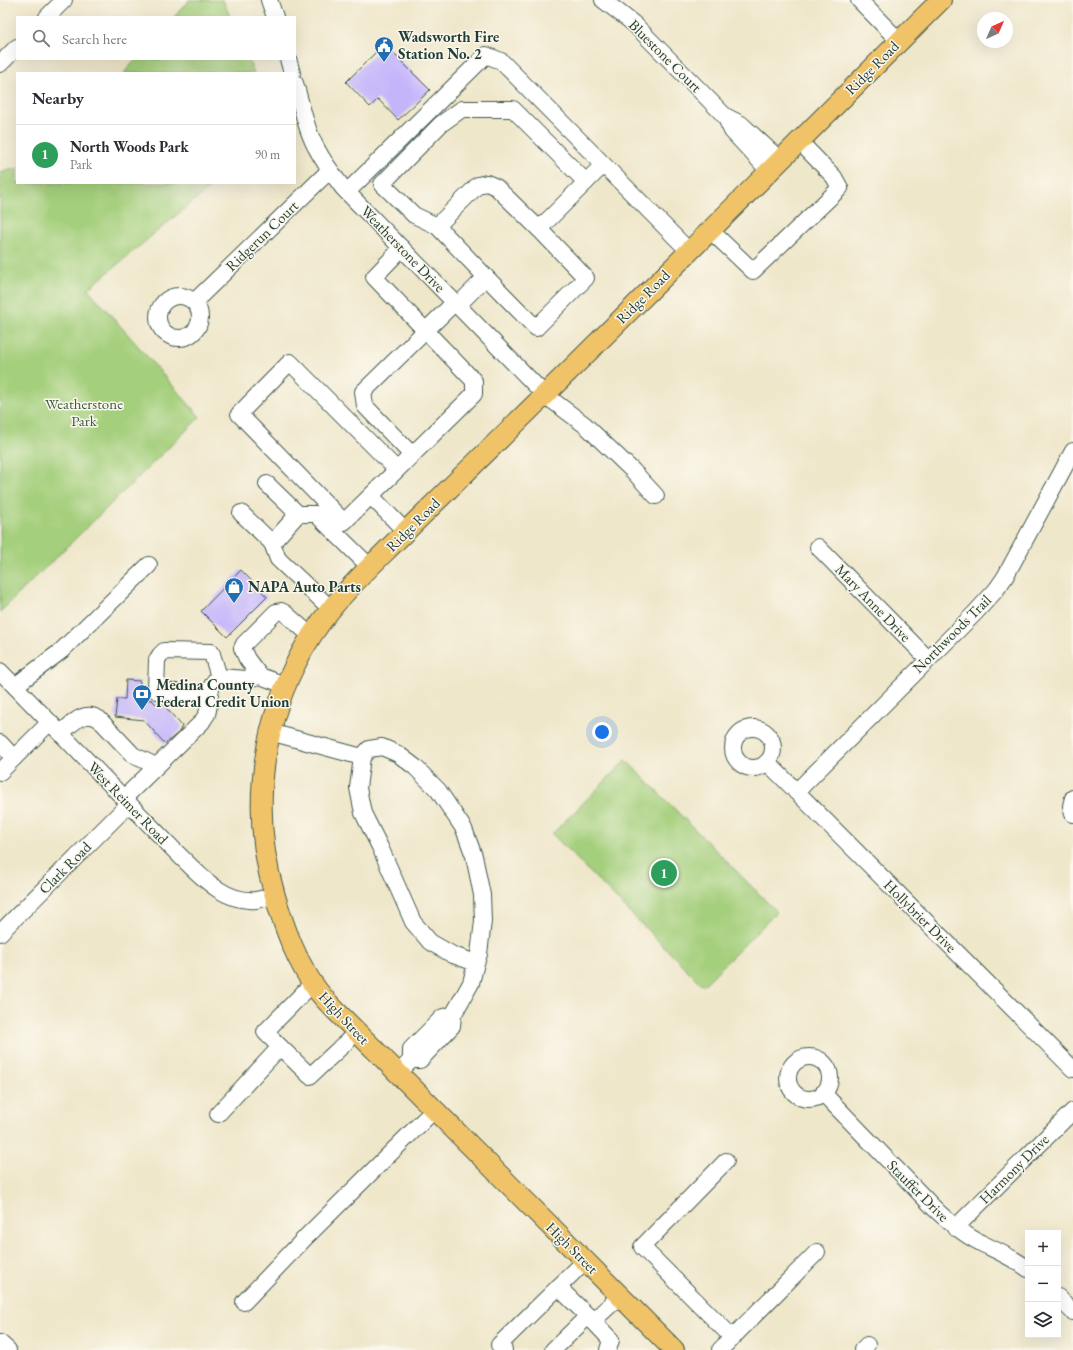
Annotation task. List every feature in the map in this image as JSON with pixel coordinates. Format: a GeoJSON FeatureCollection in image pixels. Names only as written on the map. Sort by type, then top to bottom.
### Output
{"type":"FeatureCollection","features":[{"type":"Feature","properties":{"kind":"main road","name":"Ridge Road"},"geometry":{"type":"LineString","coordinates":[[344,593],[941,0]]}},
{"type":"Feature","properties":{"kind":"main road","name":"High Street"},"geometry":{"type":"LineString","coordinates":[[344,593],[310,635],[285,685],[270,732],[265,755],[262,788],[262,821],[265,854],[274,895],[290,943],[320,994],[357,1032],[405,1067],[434,1110],[674,1350]]}},
{"type":"Feature","properties":{"kind":"street"},"geometry":{"type":"LineString","coordinates":[[48,16],[64,0]]}},
{"type":"Feature","properties":{"kind":"street"},"geometry":{"type":"LineString","coordinates":[[269,0],[275,16]]}},
{"type":"Feature","properties":{"kind":"street","name":"Bluestone Court"},"geometry":{"type":"LineString","coordinates":[[603,0],[634,24],[725,116],[732,131],[775,165]]}},
{"type":"Feature","properties":{"kind":"street"},"geometry":{"type":"LineString","coordinates":[[859,0],[899,41]]}},
{"type":"Feature","properties":{"kind":"street"},"geometry":{"type":"LineString","coordinates":[[0,64],[16,48]]}},
{"type":"Feature","properties":{"kind":"street"},"geometry":{"type":"LineString","coordinates":[[347,192],[486,55],[501,61],[689,251]]}},
{"type":"Feature","properties":{"kind":"street"},"geometry":{"type":"LineString","coordinates":[[288,60],[292,72]]}},
{"type":"Feature","properties":{"kind":"street","name":"Weatherstone Drive"},"geometry":{"type":"LineString","coordinates":[[296,86],[309,132],[317,151],[347,192],[545,395],[585,425],[633,471],[656,496]]}},
{"type":"Feature","properties":{"kind":"street"},"geometry":{"type":"LineString","coordinates":[[437,226],[478,185],[487,183],[496,187],[586,278],[536,328],[437,226],[414,215],[382,184],[441,124],[462,109],[513,109],[586,182]]}},
{"type":"Feature","properties":{"kind":"street"},"geometry":{"type":"LineString","coordinates":[[710,230],[753,271],[840,188],[834,177],[799,141]]}},
{"type":"Feature","properties":{"kind":"street"},"geometry":{"type":"LineString","coordinates":[[539,230],[603,165]]}},
{"type":"Feature","properties":{"kind":"street","name":"Ridgerun Court"},"geometry":{"type":"LineString","coordinates":[[194,302],[330,170]]}},
{"type":"Feature","properties":{"kind":"street"},"geometry":{"type":"LineString","coordinates":[[397,470],[290,362],[239,414],[344,522],[371,496],[474,394],[474,381],[374,277],[402,248]]}},
{"type":"Feature","properties":{"kind":"street"},"geometry":{"type":"LineString","coordinates":[[412,455],[365,406],[363,392],[426,331],[486,277]]}},
{"type":"Feature","properties":{"kind":"street","name":"Northwoods Trail"},"geometry":{"type":"LineString","coordinates":[[796,792],[975,613],[996,590],[1016,557],[1073,451]]}},
{"type":"Feature","properties":{"kind":"street"},"geometry":{"type":"LineString","coordinates":[[267,484],[298,514],[316,514],[370,567]]}},
{"type":"Feature","properties":{"kind":"street"},"geometry":{"type":"LineString","coordinates":[[371,496],[406,532]]}},
{"type":"Feature","properties":{"kind":"street"},"geometry":{"type":"LineString","coordinates":[[241,513],[272,543],[278,559],[331,609]]}},
{"type":"Feature","properties":{"kind":"street"},"geometry":{"type":"LineString","coordinates":[[272,543],[298,514]]}},
{"type":"Feature","properties":{"kind":"street","name":"Mary Anne Drive"},"geometry":{"type":"LineString","coordinates":[[818,547],[928,659]]}},
{"type":"Feature","properties":{"kind":"street"},"geometry":{"type":"LineString","coordinates":[[15,686],[61,652],[149,565]]}},
{"type":"Feature","properties":{"kind":"street"},"geometry":{"type":"LineString","coordinates":[[260,676],[247,659],[242,648],[244,644],[276,612],[281,611],[285,613],[310,635]]}},
{"type":"Feature","properties":{"kind":"street"},"geometry":{"type":"LineString","coordinates":[[210,694],[157,691],[157,660],[159,656],[164,651],[209,652],[212,654],[219,677],[247,679],[260,676],[285,685]]}},
{"type":"Feature","properties":{"kind":"street","name":"West Reimer Road"},"geometry":{"type":"LineString","coordinates":[[0,671],[182,858],[207,881],[223,893],[239,899],[256,900],[274,895]]}},
{"type":"Feature","properties":{"kind":"street","name":"Clark Road"},"geometry":{"type":"LineString","coordinates":[[0,933],[127,801],[156,766],[202,722],[207,713],[213,683],[219,677]]}},
{"type":"Feature","properties":{"kind":"street"},"geometry":{"type":"LineString","coordinates":[[0,772],[14,758],[56,728],[84,716],[91,715],[99,719],[133,755],[156,766]]}},
{"type":"Feature","properties":{"kind":"street"},"geometry":{"type":"LineString","coordinates":[[270,732],[362,756]]}},
{"type":"Feature","properties":{"kind":"street"},"geometry":{"type":"LineString","coordinates":[[0,743],[14,758]]}},
{"type":"Feature","properties":{"kind":"street"},"geometry":{"type":"LineString","coordinates":[[405,1067],[420,1060],[452,1026],[453,1015],[471,983],[476,963],[483,921],[482,895],[474,856],[464,829],[438,790],[398,754],[382,747],[369,749],[362,756],[358,788],[363,813],[380,847],[413,922],[430,942],[476,963]]}},
{"type":"Feature","properties":{"kind":"street","name":"Hollybrier Drive"},"geometry":{"type":"LineString","coordinates":[[767,762],[1073,1069]]}},
{"type":"Feature","properties":{"kind":"street"},"geometry":{"type":"LineString","coordinates":[[1073,798],[1071,806],[1073,814]]}},
{"type":"Feature","properties":{"kind":"street"},"geometry":{"type":"LineString","coordinates":[[313,983],[265,1032],[310,1076],[357,1032]]}},
{"type":"Feature","properties":{"kind":"street"},"geometry":{"type":"LineString","coordinates":[[218,1114],[280,1047]]}},
{"type":"Feature","properties":{"kind":"street","name":"Stauffer Drive"},"geometry":{"type":"LineString","coordinates":[[823,1093],[955,1228],[980,1243],[1006,1255],[1025,1268]]}},
{"type":"Feature","properties":{"kind":"street"},"geometry":{"type":"LineString","coordinates":[[244,1302],[306,1237],[434,1110]]}},
{"type":"Feature","properties":{"kind":"street","name":"Harmony Drive"},"geometry":{"type":"LineString","coordinates":[[955,1228],[1073,1111]]}},
{"type":"Feature","properties":{"kind":"street"},"geometry":{"type":"LineString","coordinates":[[726,1161],[642,1247],[733,1338]]}},
{"type":"Feature","properties":{"kind":"street"},"geometry":{"type":"LineString","coordinates":[[720,1350],[817,1252]]}},
{"type":"Feature","properties":{"kind":"street"},"geometry":{"type":"LineString","coordinates":[[504,1350],[499,1345],[585,1261]]}},
{"type":"Feature","properties":{"kind":"street"},"geometry":{"type":"LineString","coordinates":[[558,1287],[591,1318],[609,1345]]}},
{"type":"Feature","properties":{"kind":"street"},"geometry":{"type":"LineString","coordinates":[[553,1350],[620,1296]]}},
{"type":"Feature","properties":{"kind":"street"},"geometry":{"type":"LineString","coordinates":[[1061,1301],[1073,1312]]}},
{"type":"Feature","properties":{"kind":"street"},"geometry":{"type":"LineString","coordinates":[[0,1343],[8,1350]]}},
{"type":"Feature","properties":{"kind":"green space"},"geometry":{"type":"Polygon","coordinates":[[[189,0],[223,0],[230,16],[175,16],[189,0]]]}},
{"type":"Feature","properties":{"kind":"green space"},"geometry":{"type":"Polygon","coordinates":[[[135,60],[248,60],[254,72],[125,72],[135,60]]]}},
{"type":"Feature","properties":{"kind":"green space","name":"Weatherstone Park"},"geometry":{"type":"Polygon","coordinates":[[[16,168],[16,184],[214,184],[88,289],[200,417],[0,612],[0,173],[16,168]]]}},
{"type":"Feature","properties":{"kind":"green space"},"geometry":{"type":"Polygon","coordinates":[[[626,760],[777,912],[703,986],[552,834],[626,760]]]}},
{"type":"Feature","properties":{"kind":"building","name":"Wadsworth Fire Station No. 2"},"geometry":{"type":"Polygon","coordinates":[[[384,44],[430,90],[398,120],[378,99],[370,107],[346,82],[384,44]]]}},
{"type":"Feature","properties":{"kind":"building","name":"NAPA Auto Parts"},"geometry":{"type":"Polygon","coordinates":[[[241,570],[267,597],[227,637],[201,611],[241,570]]]}},
{"type":"Feature","properties":{"kind":"building","name":"Medina County Federal Credit Union"},"geometry":{"type":"Polygon","coordinates":[[[126,680],[140,681],[139,699],[152,700],[157,705],[161,702],[182,726],[179,732],[165,744],[144,720],[115,717],[117,699],[125,699],[126,680]]]}},
{"type":"Feature","properties":{"kind":"place","name":"Wadsworth Fire Station No. 2"},"geometry":{"type":"Point","coordinates":[384,63]}},
{"type":"Feature","properties":{"kind":"place","name":"NAPA Auto Parts"},"geometry":{"type":"Point","coordinates":[234,604]}},
{"type":"Feature","properties":{"kind":"place","name":"Medina County Federal Credit Union"},"geometry":{"type":"Point","coordinates":[142,711]}},
{"type":"Feature","properties":{"kind":"place","name":"North Woods Park"},"geometry":{"type":"Point","coordinates":[664,873]}}]}
